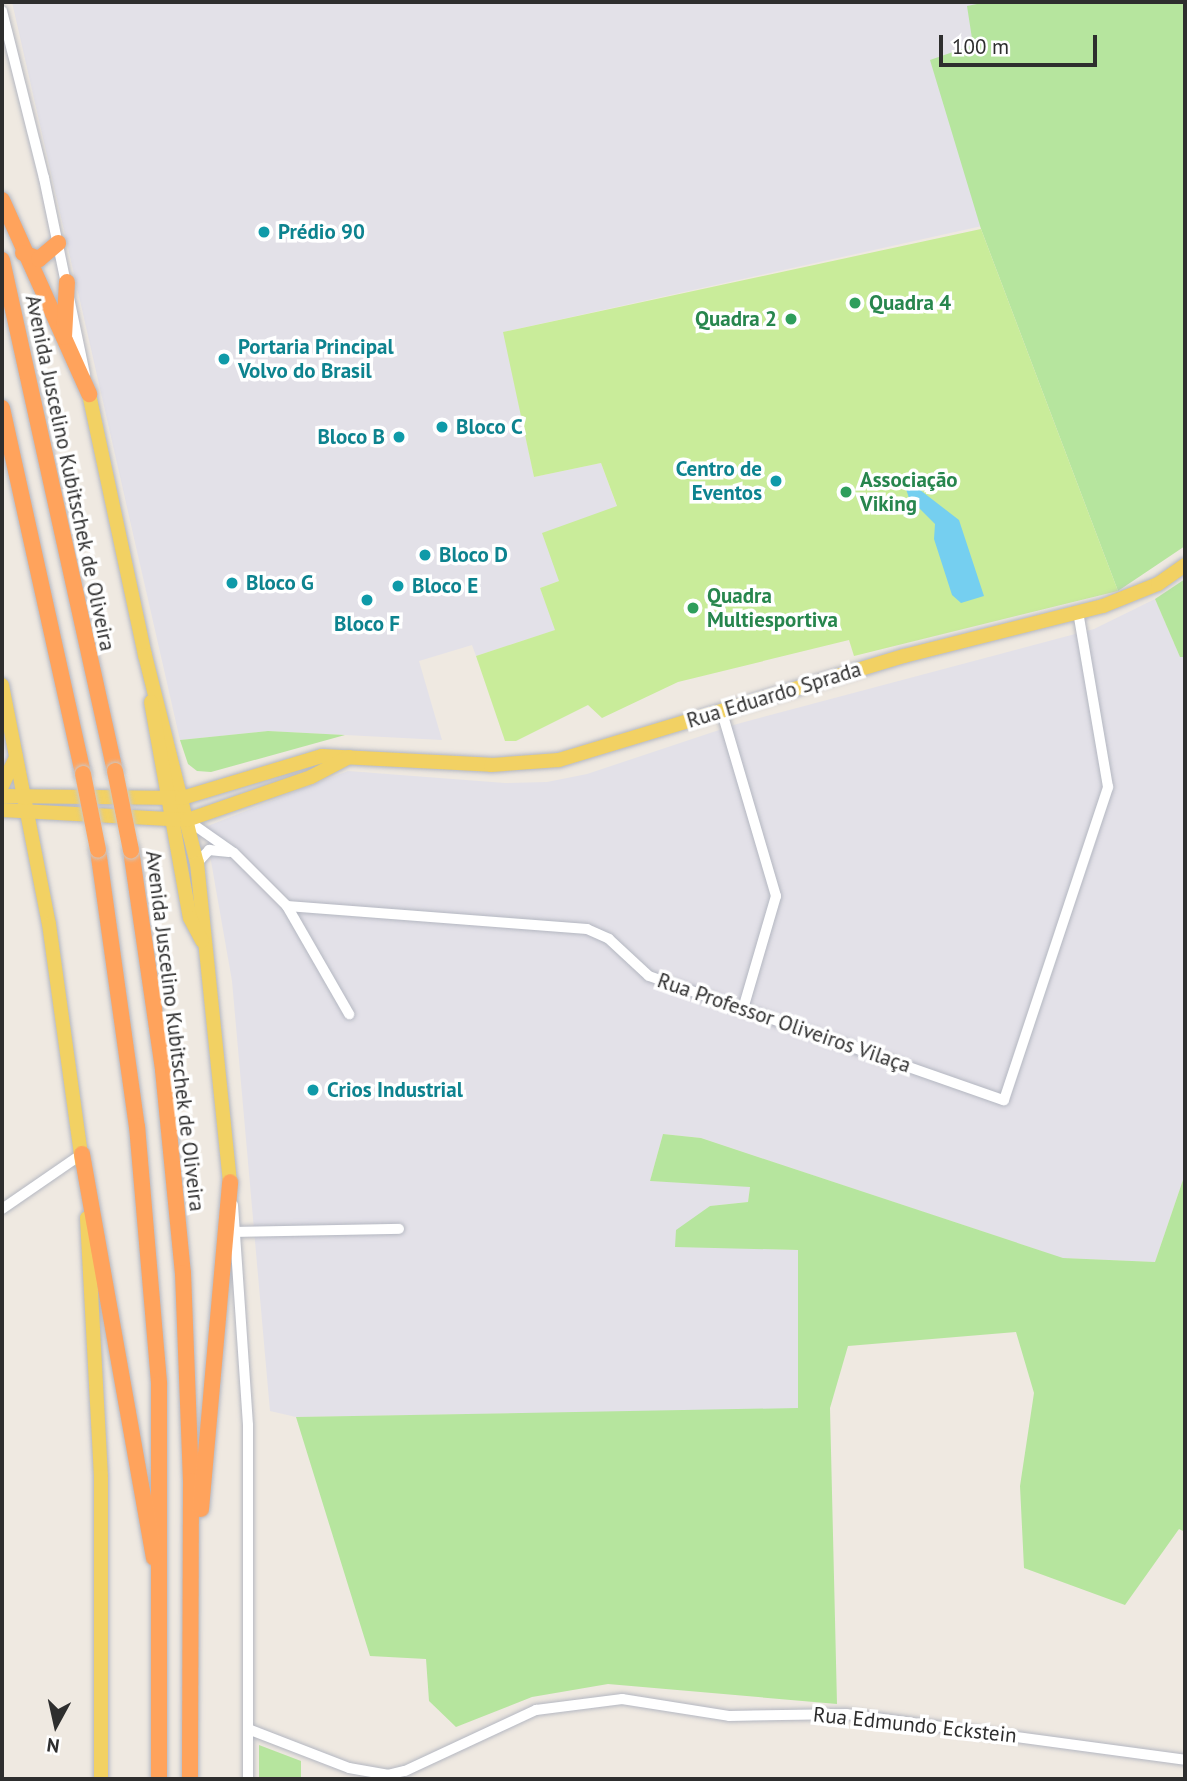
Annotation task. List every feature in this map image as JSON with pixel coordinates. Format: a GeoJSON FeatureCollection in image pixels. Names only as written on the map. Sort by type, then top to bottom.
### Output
{"type":"FeatureCollection","features":[{"type":"Feature","properties":{"kind":"highway"},"geometry":{"type":"LineString","coordinates":[[2,200],[23,253],[89,394]]}},
{"type":"Feature","properties":{"kind":"highway"},"geometry":{"type":"LineString","coordinates":[[23,253],[39,259],[58,243]]}},
{"type":"Feature","properties":{"kind":"highway","name":"Avenida Juscelino Kubitschek de Oliveira"},"geometry":{"type":"LineString","coordinates":[[2,261],[131,850],[163,1070],[183,1273],[191,1481],[190,1779]]}},
{"type":"Feature","properties":{"kind":"highway"},"geometry":{"type":"LineString","coordinates":[[64,337],[67,282]]}},
{"type":"Feature","properties":{"kind":"highway"},"geometry":{"type":"LineString","coordinates":[[2,408],[98,850],[137,1126],[155,1321],[161,1602],[159,1779]]}},
{"type":"Feature","properties":{"kind":"highway"},"geometry":{"type":"LineString","coordinates":[[82,1154],[161,1602]]}},
{"type":"Feature","properties":{"kind":"highway"},"geometry":{"type":"LineString","coordinates":[[191,1701],[203,1470],[230,1182]]}},
{"type":"Feature","properties":{"kind":"main road"},"geometry":{"type":"LineString","coordinates":[[89,394],[145,655],[197,863],[230,1182]]}},
{"type":"Feature","properties":{"kind":"main road","name":"Rua Eduardo Sprada"},"geometry":{"type":"LineString","coordinates":[[2,796],[25,793],[182,798],[306,759],[350,757],[503,765],[559,760],[721,709],[1078,612],[1143,591],[1185,565]]}},
{"type":"Feature","properties":{"kind":"main road"},"geometry":{"type":"LineString","coordinates":[[145,655],[170,821],[190,918],[204,946]]}},
{"type":"Feature","properties":{"kind":"main road"},"geometry":{"type":"LineString","coordinates":[[2,685],[55,958],[82,1154],[100,1402],[101,1779]]}},
{"type":"Feature","properties":{"kind":"main road"},"geometry":{"type":"LineString","coordinates":[[2,786],[17,753]]}},
{"type":"Feature","properties":{"kind":"main road"},"geometry":{"type":"LineString","coordinates":[[2,810],[187,820],[311,777],[350,757]]}},
{"type":"Feature","properties":{"kind":"street"},"geometry":{"type":"LineString","coordinates":[[2,10],[67,282],[89,394]]}},
{"type":"Feature","properties":{"kind":"street","name":"Rua Professor Oliveiros Vilaça"},"geometry":{"type":"LineString","coordinates":[[287,906],[576,927],[609,939],[649,976],[1004,1100],[1108,786],[1078,612]]}},
{"type":"Feature","properties":{"kind":"street"},"geometry":{"type":"LineString","coordinates":[[721,709],[776,896],[743,1009]]}},
{"type":"Feature","properties":{"kind":"street"},"geometry":{"type":"LineString","coordinates":[[187,820],[234,853],[287,906],[349,1014]]}},
{"type":"Feature","properties":{"kind":"street"},"geometry":{"type":"LineString","coordinates":[[197,863],[209,850],[234,853]]}},
{"type":"Feature","properties":{"kind":"street"},"geometry":{"type":"LineString","coordinates":[[2,1209],[82,1154]]}},
{"type":"Feature","properties":{"kind":"street"},"geometry":{"type":"LineString","coordinates":[[230,1182],[236,1232],[250,1486],[248,1779]]}},
{"type":"Feature","properties":{"kind":"street"},"geometry":{"type":"LineString","coordinates":[[236,1232],[399,1229]]}},
{"type":"Feature","properties":{"kind":"street","name":"Rua Edmundo Eckstein"},"geometry":{"type":"LineString","coordinates":[[248,1729],[349,1768],[387,1774],[405,1771],[536,1710],[622,1699],[729,1716],[846,1714],[1185,1760]]}},
{"type":"Feature","properties":{"kind":"shaded area"},"geometry":{"type":"Polygon","coordinates":[[[12,2],[1185,2],[1185,181],[504,332],[534,477],[601,463],[617,507],[559,581],[540,588],[556,630],[476,656],[472,645],[419,661],[442,740],[268,731],[180,740],[12,2]]]}},
{"type":"Feature","properties":{"kind":"shaded area"},"geometry":{"type":"Polygon","coordinates":[[[1155,599],[1180,657],[1185,657],[1185,1174],[1155,1262],[1062,1258],[701,1138],[663,1134],[650,1181],[750,1186],[748,1202],[710,1206],[675,1246],[798,1250],[798,1409],[296,1417],[270,1411],[232,981],[205,827],[348,771],[505,783],[547,782],[587,774],[737,724],[1094,629],[1155,599]]]}},
{"type":"Feature","properties":{"kind":"green space"},"geometry":{"type":"Polygon","coordinates":[[[987,2],[1185,2],[1185,546],[1118,591],[981,229],[930,60],[973,45],[967,6],[987,2]]]}},
{"type":"Feature","properties":{"kind":"green space","name":"Associação Viking"},"geometry":{"type":"Polygon","coordinates":[[[981,229],[1118,591],[854,656],[849,640],[678,682],[602,718],[588,705],[516,741],[505,741],[476,656],[555,630],[540,588],[559,581],[542,533],[617,506],[601,463],[534,477],[503,332],[981,229]]]}},
{"type":"Feature","properties":{"kind":"green space"},"geometry":{"type":"Polygon","coordinates":[[[1185,579],[1185,657],[1180,657],[1155,599],[1185,579]]]}},
{"type":"Feature","properties":{"kind":"green space"},"geometry":{"type":"Polygon","coordinates":[[[268,731],[345,735],[211,772],[197,771],[188,764],[180,740],[268,731]]]}},
{"type":"Feature","properties":{"kind":"green space"},"geometry":{"type":"Polygon","coordinates":[[[663,1134],[701,1138],[1063,1258],[1155,1262],[1185,1174],[1185,1532],[1179,1529],[1125,1605],[1024,1568],[1020,1486],[1034,1393],[1016,1332],[848,1346],[830,1408],[837,1704],[608,1684],[532,1697],[456,1727],[429,1701],[426,1659],[370,1656],[296,1417],[798,1408],[798,1250],[675,1247],[676,1230],[710,1206],[748,1202],[750,1187],[650,1181],[663,1134]]]}},
{"type":"Feature","properties":{"kind":"green space"},"geometry":{"type":"Polygon","coordinates":[[[259,1745],[301,1761],[301,1779],[259,1779],[259,1745]]]}},
{"type":"Feature","properties":{"kind":"water"},"geometry":{"type":"Polygon","coordinates":[[[911,483],[959,520],[984,596],[961,603],[952,595],[934,539],[935,524],[909,498],[906,489],[911,483]]]}},
{"type":"Feature","properties":{"kind":"place","name":"Prédio 90"},"geometry":{"type":"Point","coordinates":[264,232]}},
{"type":"Feature","properties":{"kind":"place","name":"Quadra 4"},"geometry":{"type":"Point","coordinates":[855,303]}},
{"type":"Feature","properties":{"kind":"place","name":"Quadra 2"},"geometry":{"type":"Point","coordinates":[791,319]}},
{"type":"Feature","properties":{"kind":"place","name":"Portaria Principal Volvo do Brasil"},"geometry":{"type":"Point","coordinates":[224,359]}},
{"type":"Feature","properties":{"kind":"place","name":"Bloco C"},"geometry":{"type":"Point","coordinates":[442,427]}},
{"type":"Feature","properties":{"kind":"place","name":"Bloco B"},"geometry":{"type":"Point","coordinates":[399,437]}},
{"type":"Feature","properties":{"kind":"place","name":"Centro de Eventos"},"geometry":{"type":"Point","coordinates":[776,481]}},
{"type":"Feature","properties":{"kind":"place","name":"Associação Viking"},"geometry":{"type":"Point","coordinates":[846,492]}},
{"type":"Feature","properties":{"kind":"place","name":"Bloco D"},"geometry":{"type":"Point","coordinates":[425,555]}},
{"type":"Feature","properties":{"kind":"place","name":"Bloco G"},"geometry":{"type":"Point","coordinates":[232,583]}},
{"type":"Feature","properties":{"kind":"place","name":"Bloco E"},"geometry":{"type":"Point","coordinates":[398,586]}},
{"type":"Feature","properties":{"kind":"place","name":"Bloco F"},"geometry":{"type":"Point","coordinates":[367,600]}},
{"type":"Feature","properties":{"kind":"place","name":"Quadra Multiesportiva"},"geometry":{"type":"Point","coordinates":[693,608]}},
{"type":"Feature","properties":{"kind":"place","name":"Crios Industrial"},"geometry":{"type":"Point","coordinates":[313,1090]}}]}
